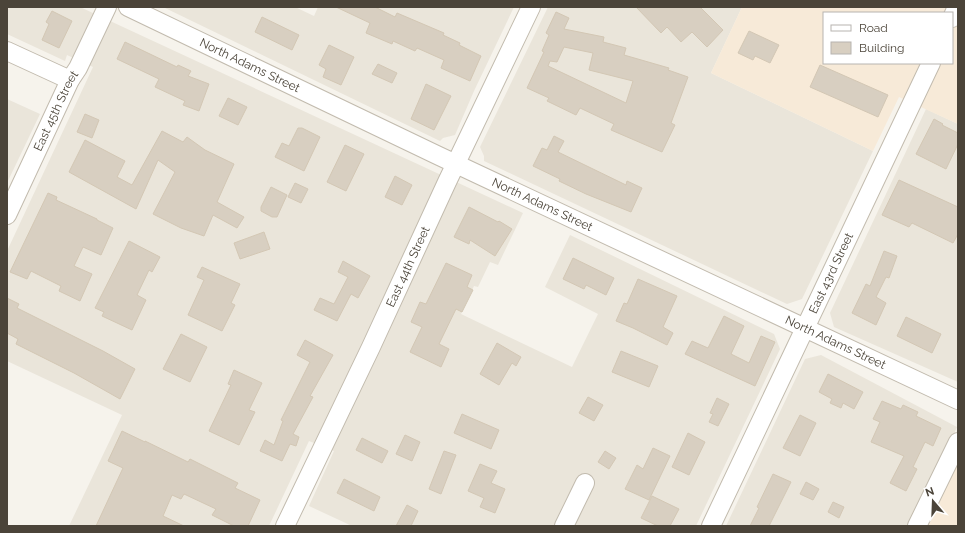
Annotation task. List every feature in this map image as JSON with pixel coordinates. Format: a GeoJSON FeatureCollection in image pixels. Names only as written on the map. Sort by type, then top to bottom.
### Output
{"type":"FeatureCollection","features":[{"type":"Feature","properties":{"kind":"street","name":"East 45th Street"},"geometry":{"type":"LineString","coordinates":[[7,215],[70,80],[78,68],[107,7]]}},
{"type":"Feature","properties":{"kind":"street","name":"North Adams Street"},"geometry":{"type":"LineString","coordinates":[[128,7],[456,164],[958,400]]}},
{"type":"Feature","properties":{"kind":"street","name":"East 44th Street"},"geometry":{"type":"LineString","coordinates":[[285,526],[372,347],[456,164],[532,7]]}},
{"type":"Feature","properties":{"kind":"street"},"geometry":{"type":"LineString","coordinates":[[7,51],[70,80]]}},
{"type":"Feature","properties":{"kind":"street","name":"East 43rd Street"},"geometry":{"type":"LineString","coordinates":[[711,526],[931,64]]}},
{"type":"Feature","properties":{"kind":"street"},"geometry":{"type":"LineString","coordinates":[[917,526],[958,442]]}},
{"type":"Feature","properties":{"kind":"street"},"geometry":{"type":"LineString","coordinates":[[564,526],[585,483]]}},
{"type":"Feature","properties":{"kind":"shaded area"},"geometry":{"type":"Polygon","coordinates":[[[7,7],[80,7],[523,213],[498,265],[490,262],[478,287],[474,286],[461,314],[572,367],[598,314],[545,287],[570,235],[774,334],[780,349],[696,526],[352,526],[309,506],[334,451],[309,441],[269,526],[69,526],[122,415],[7,361],[7,251],[93,67],[67,55],[65,61],[7,34],[7,7]]]}},
{"type":"Feature","properties":{"kind":"shaded area"},"geometry":{"type":"Polygon","coordinates":[[[163,7],[295,7],[314,16],[318,7],[514,7],[455,135],[443,138],[440,141],[163,7]]]}},
{"type":"Feature","properties":{"kind":"shaded area"},"geometry":{"type":"Polygon","coordinates":[[[548,7],[742,7],[711,73],[873,151],[802,299],[787,304],[484,161],[484,156],[480,147],[548,7]]]}},
{"type":"Feature","properties":{"kind":"shaded area"},"geometry":{"type":"Polygon","coordinates":[[[742,7],[958,7],[958,124],[899,97],[873,151],[711,73],[742,7]]]}},
{"type":"Feature","properties":{"kind":"shaded area"},"geometry":{"type":"Polygon","coordinates":[[[7,99],[40,114],[7,183],[7,99]]]}},
{"type":"Feature","properties":{"kind":"shaded area"},"geometry":{"type":"Polygon","coordinates":[[[926,109],[958,124],[958,382],[834,327],[830,313],[926,109]]]}},
{"type":"Feature","properties":{"kind":"shaded area"},"geometry":{"type":"Polygon","coordinates":[[[821,355],[957,427],[911,526],[726,526],[805,359],[821,355]]]}},
{"type":"Feature","properties":{"kind":"shaded area"},"geometry":{"type":"Polygon","coordinates":[[[958,460],[958,526],[926,526],[958,460]]]}},
{"type":"Feature","properties":{"kind":"building"},"geometry":{"type":"Polygon","coordinates":[[[336,7],[375,7],[395,17],[397,13],[444,33],[443,35],[460,43],[459,45],[481,56],[470,81],[441,68],[444,60],[417,48],[415,51],[393,41],[392,44],[366,33],[370,23],[336,7]]]}},
{"type":"Feature","properties":{"kind":"building"},"geometry":{"type":"Polygon","coordinates":[[[636,7],[700,7],[723,30],[707,47],[692,32],[681,42],[667,27],[661,33],[636,7]]]}},
{"type":"Feature","properties":{"kind":"building"},"geometry":{"type":"Polygon","coordinates":[[[52,11],[72,21],[59,48],[42,40],[49,24],[46,22],[52,11]]]}},
{"type":"Feature","properties":{"kind":"building"},"geometry":{"type":"Polygon","coordinates":[[[556,12],[569,18],[564,29],[604,37],[603,42],[626,48],[624,55],[669,68],[668,70],[688,77],[671,123],[675,125],[662,152],[611,130],[614,124],[580,108],[576,115],[547,101],[549,98],[527,88],[544,52],[542,51],[549,35],[546,33],[556,12]],[[564,47],[557,62],[550,61],[548,66],[626,103],[633,81],[589,70],[593,53],[564,47]]]}},
{"type":"Feature","properties":{"kind":"building"},"geometry":{"type":"Polygon","coordinates":[[[262,17],[299,35],[292,50],[255,32],[262,17]]]}},
{"type":"Feature","properties":{"kind":"building"},"geometry":{"type":"Polygon","coordinates":[[[749,31],[779,45],[770,63],[755,56],[753,60],[738,53],[749,31]]]}},
{"type":"Feature","properties":{"kind":"building"},"geometry":{"type":"Polygon","coordinates":[[[125,42],[177,67],[178,65],[191,71],[188,76],[209,84],[199,111],[183,105],[185,101],[155,87],[159,79],[117,59],[125,42]]]}},
{"type":"Feature","properties":{"kind":"building"},"geometry":{"type":"Polygon","coordinates":[[[329,45],[354,57],[341,85],[323,77],[326,69],[319,65],[329,45]]]}},
{"type":"Feature","properties":{"kind":"building"},"geometry":{"type":"Polygon","coordinates":[[[378,64],[397,73],[392,83],[372,74],[378,64]]]}},
{"type":"Feature","properties":{"kind":"building"},"geometry":{"type":"Polygon","coordinates":[[[820,65],[888,95],[878,117],[810,87],[820,65]]]}},
{"type":"Feature","properties":{"kind":"building"},"geometry":{"type":"Polygon","coordinates":[[[426,84],[451,96],[434,130],[411,119],[426,84]]]}},
{"type":"Feature","properties":{"kind":"building"},"geometry":{"type":"Polygon","coordinates":[[[228,98],[247,107],[238,125],[219,116],[228,98]]]}},
{"type":"Feature","properties":{"kind":"building"},"geometry":{"type":"Polygon","coordinates":[[[85,114],[99,120],[92,138],[77,132],[85,114]]]}},
{"type":"Feature","properties":{"kind":"building"},"geometry":{"type":"Polygon","coordinates":[[[934,119],[958,133],[958,144],[946,169],[916,154],[934,119]]]}},
{"type":"Feature","properties":{"kind":"building"},"geometry":{"type":"Polygon","coordinates":[[[298,128],[302,128],[320,137],[304,171],[275,157],[282,143],[289,146],[298,128]]]}},
{"type":"Feature","properties":{"kind":"building"},"geometry":{"type":"Polygon","coordinates":[[[162,131],[183,142],[187,137],[205,150],[234,164],[217,202],[244,217],[237,228],[213,215],[204,236],[181,228],[153,214],[175,172],[158,160],[136,209],[69,172],[85,140],[125,161],[117,177],[132,185],[162,131]]]}},
{"type":"Feature","properties":{"kind":"building"},"geometry":{"type":"Polygon","coordinates":[[[554,136],[564,141],[558,152],[626,185],[627,181],[642,188],[631,212],[586,194],[533,166],[542,148],[547,150],[554,136]]]}},
{"type":"Feature","properties":{"kind":"building"},"geometry":{"type":"Polygon","coordinates":[[[345,145],[364,154],[346,191],[327,182],[345,145]]]}},
{"type":"Feature","properties":{"kind":"building"},"geometry":{"type":"Polygon","coordinates":[[[395,176],[412,185],[402,205],[385,197],[395,176]]]}},
{"type":"Feature","properties":{"kind":"building"},"geometry":{"type":"Polygon","coordinates":[[[899,180],[958,207],[958,234],[953,243],[912,223],[909,227],[882,215],[899,180]]]}},
{"type":"Feature","properties":{"kind":"building"},"geometry":{"type":"Polygon","coordinates":[[[295,183],[308,189],[301,203],[288,197],[295,183]]]}},
{"type":"Feature","properties":{"kind":"building"},"geometry":{"type":"Polygon","coordinates":[[[271,187],[287,195],[277,217],[272,217],[261,211],[261,207],[271,187]]]}},
{"type":"Feature","properties":{"kind":"building"},"geometry":{"type":"Polygon","coordinates":[[[48,193],[57,197],[56,200],[113,228],[101,255],[83,247],[74,266],[92,274],[80,301],[59,291],[61,286],[31,271],[27,279],[10,272],[48,193]]]}},
{"type":"Feature","properties":{"kind":"building"},"geometry":{"type":"Polygon","coordinates":[[[469,207],[498,222],[499,221],[512,229],[495,256],[470,240],[469,244],[454,237],[469,207]]]}},
{"type":"Feature","properties":{"kind":"building"},"geometry":{"type":"Polygon","coordinates":[[[264,232],[270,249],[240,259],[234,243],[264,232]]]}},
{"type":"Feature","properties":{"kind":"building"},"geometry":{"type":"Polygon","coordinates":[[[129,241],[160,257],[152,272],[149,270],[137,295],[146,300],[132,330],[102,316],[104,312],[95,308],[129,241]]]}},
{"type":"Feature","properties":{"kind":"building"},"geometry":{"type":"Polygon","coordinates":[[[884,251],[897,256],[889,278],[886,277],[876,297],[886,303],[876,325],[852,313],[866,284],[870,286],[884,251]]]}},
{"type":"Feature","properties":{"kind":"building"},"geometry":{"type":"Polygon","coordinates":[[[573,258],[614,278],[606,295],[586,285],[584,289],[563,279],[573,258]]]}},
{"type":"Feature","properties":{"kind":"building"},"geometry":{"type":"Polygon","coordinates":[[[343,261],[370,276],[358,298],[351,294],[337,321],[314,310],[320,298],[334,304],[348,277],[338,272],[343,261]]]}},
{"type":"Feature","properties":{"kind":"building"},"geometry":{"type":"Polygon","coordinates":[[[446,263],[472,275],[467,287],[473,290],[462,312],[456,309],[439,344],[449,349],[441,367],[410,352],[422,327],[411,322],[420,302],[426,304],[446,263]]]}},
{"type":"Feature","properties":{"kind":"building"},"geometry":{"type":"Polygon","coordinates":[[[202,267],[240,284],[231,303],[235,305],[222,331],[188,315],[204,280],[197,277],[202,267]]]}},
{"type":"Feature","properties":{"kind":"building"},"geometry":{"type":"Polygon","coordinates":[[[638,279],[677,296],[663,327],[673,333],[667,345],[616,321],[624,303],[627,304],[638,279]]]}},
{"type":"Feature","properties":{"kind":"building"},"geometry":{"type":"Polygon","coordinates":[[[7,298],[19,304],[17,308],[103,351],[135,369],[120,399],[74,373],[16,344],[18,339],[7,333],[7,298]]]}},
{"type":"Feature","properties":{"kind":"building"},"geometry":{"type":"Polygon","coordinates":[[[724,316],[744,326],[731,354],[749,363],[761,336],[775,342],[755,386],[685,354],[692,341],[708,348],[724,316]]]}},
{"type":"Feature","properties":{"kind":"building"},"geometry":{"type":"Polygon","coordinates":[[[906,317],[941,334],[932,353],[897,336],[906,317]]]}},
{"type":"Feature","properties":{"kind":"building"},"geometry":{"type":"Polygon","coordinates":[[[181,334],[207,347],[190,382],[163,369],[181,334]]]}},
{"type":"Feature","properties":{"kind":"building"},"geometry":{"type":"Polygon","coordinates":[[[305,340],[333,355],[310,396],[313,397],[293,434],[299,437],[296,446],[290,444],[282,461],[260,451],[265,440],[274,445],[283,421],[281,420],[310,362],[297,355],[305,340]]]}},
{"type":"Feature","properties":{"kind":"building"},"geometry":{"type":"Polygon","coordinates":[[[497,343],[521,357],[516,366],[512,363],[499,385],[480,374],[497,343]]]}},
{"type":"Feature","properties":{"kind":"building"},"geometry":{"type":"Polygon","coordinates":[[[621,351],[658,366],[649,387],[612,372],[621,351]]]}},
{"type":"Feature","properties":{"kind":"building"},"geometry":{"type":"Polygon","coordinates":[[[234,370],[262,383],[249,410],[255,412],[239,445],[209,431],[231,385],[228,384],[234,370]]]}},
{"type":"Feature","properties":{"kind":"building"},"geometry":{"type":"Polygon","coordinates":[[[828,374],[863,392],[854,409],[843,403],[841,408],[830,403],[832,399],[819,392],[828,374]]]}},
{"type":"Feature","properties":{"kind":"building"},"geometry":{"type":"Polygon","coordinates":[[[588,397],[603,405],[594,421],[579,413],[588,397]]]}},
{"type":"Feature","properties":{"kind":"building"},"geometry":{"type":"Polygon","coordinates":[[[717,398],[729,404],[718,426],[709,422],[713,414],[710,413],[717,398]]]}},
{"type":"Feature","properties":{"kind":"building"},"geometry":{"type":"Polygon","coordinates":[[[882,401],[901,409],[903,405],[918,412],[916,416],[941,428],[933,446],[925,442],[913,467],[917,469],[906,491],[890,483],[904,456],[871,442],[880,422],[873,419],[882,401]]]}},
{"type":"Feature","properties":{"kind":"building"},"geometry":{"type":"Polygon","coordinates":[[[462,414],[499,430],[491,449],[454,433],[462,414]]]}},
{"type":"Feature","properties":{"kind":"building"},"geometry":{"type":"Polygon","coordinates":[[[800,415],[816,423],[800,456],[783,448],[800,415]]]}},
{"type":"Feature","properties":{"kind":"building"},"geometry":{"type":"Polygon","coordinates":[[[122,431],[188,462],[190,459],[238,483],[235,488],[260,500],[248,526],[234,526],[212,515],[216,509],[184,494],[181,499],[172,495],[163,516],[184,526],[96,526],[123,468],[108,461],[122,431]]]}},
{"type":"Feature","properties":{"kind":"building"},"geometry":{"type":"Polygon","coordinates":[[[688,433],[705,442],[689,475],[672,467],[688,433]]]}},
{"type":"Feature","properties":{"kind":"building"},"geometry":{"type":"Polygon","coordinates":[[[405,435],[420,442],[412,461],[396,454],[405,435]]]}},
{"type":"Feature","properties":{"kind":"building"},"geometry":{"type":"Polygon","coordinates":[[[362,438],[388,451],[382,463],[356,450],[362,438]]]}},
{"type":"Feature","properties":{"kind":"building"},"geometry":{"type":"Polygon","coordinates":[[[653,448],[670,456],[649,500],[625,489],[637,465],[643,469],[653,448]]]}},
{"type":"Feature","properties":{"kind":"building"},"geometry":{"type":"Polygon","coordinates":[[[444,451],[456,455],[441,494],[429,489],[444,451]]]}},
{"type":"Feature","properties":{"kind":"building"},"geometry":{"type":"Polygon","coordinates":[[[605,451],[616,458],[609,469],[598,462],[605,451]]]}},
{"type":"Feature","properties":{"kind":"building"},"geometry":{"type":"Polygon","coordinates":[[[480,464],[497,471],[491,483],[505,489],[495,513],[480,507],[484,498],[468,491],[480,464]]]}},
{"type":"Feature","properties":{"kind":"building"},"geometry":{"type":"Polygon","coordinates":[[[773,474],[791,482],[769,526],[750,526],[759,508],[757,507],[773,474]]]}},
{"type":"Feature","properties":{"kind":"building"},"geometry":{"type":"Polygon","coordinates":[[[344,479],[380,497],[374,511],[337,493],[344,479]]]}},
{"type":"Feature","properties":{"kind":"building"},"geometry":{"type":"Polygon","coordinates":[[[806,482],[819,489],[813,500],[800,494],[806,482]]]}},
{"type":"Feature","properties":{"kind":"building"},"geometry":{"type":"Polygon","coordinates":[[[652,496],[679,509],[670,526],[658,526],[641,518],[652,496]]]}},
{"type":"Feature","properties":{"kind":"building"},"geometry":{"type":"Polygon","coordinates":[[[833,502],[844,507],[839,518],[828,512],[833,502]]]}},
{"type":"Feature","properties":{"kind":"building"},"geometry":{"type":"Polygon","coordinates":[[[407,505],[418,511],[411,526],[396,526],[407,505]]]}}]}
